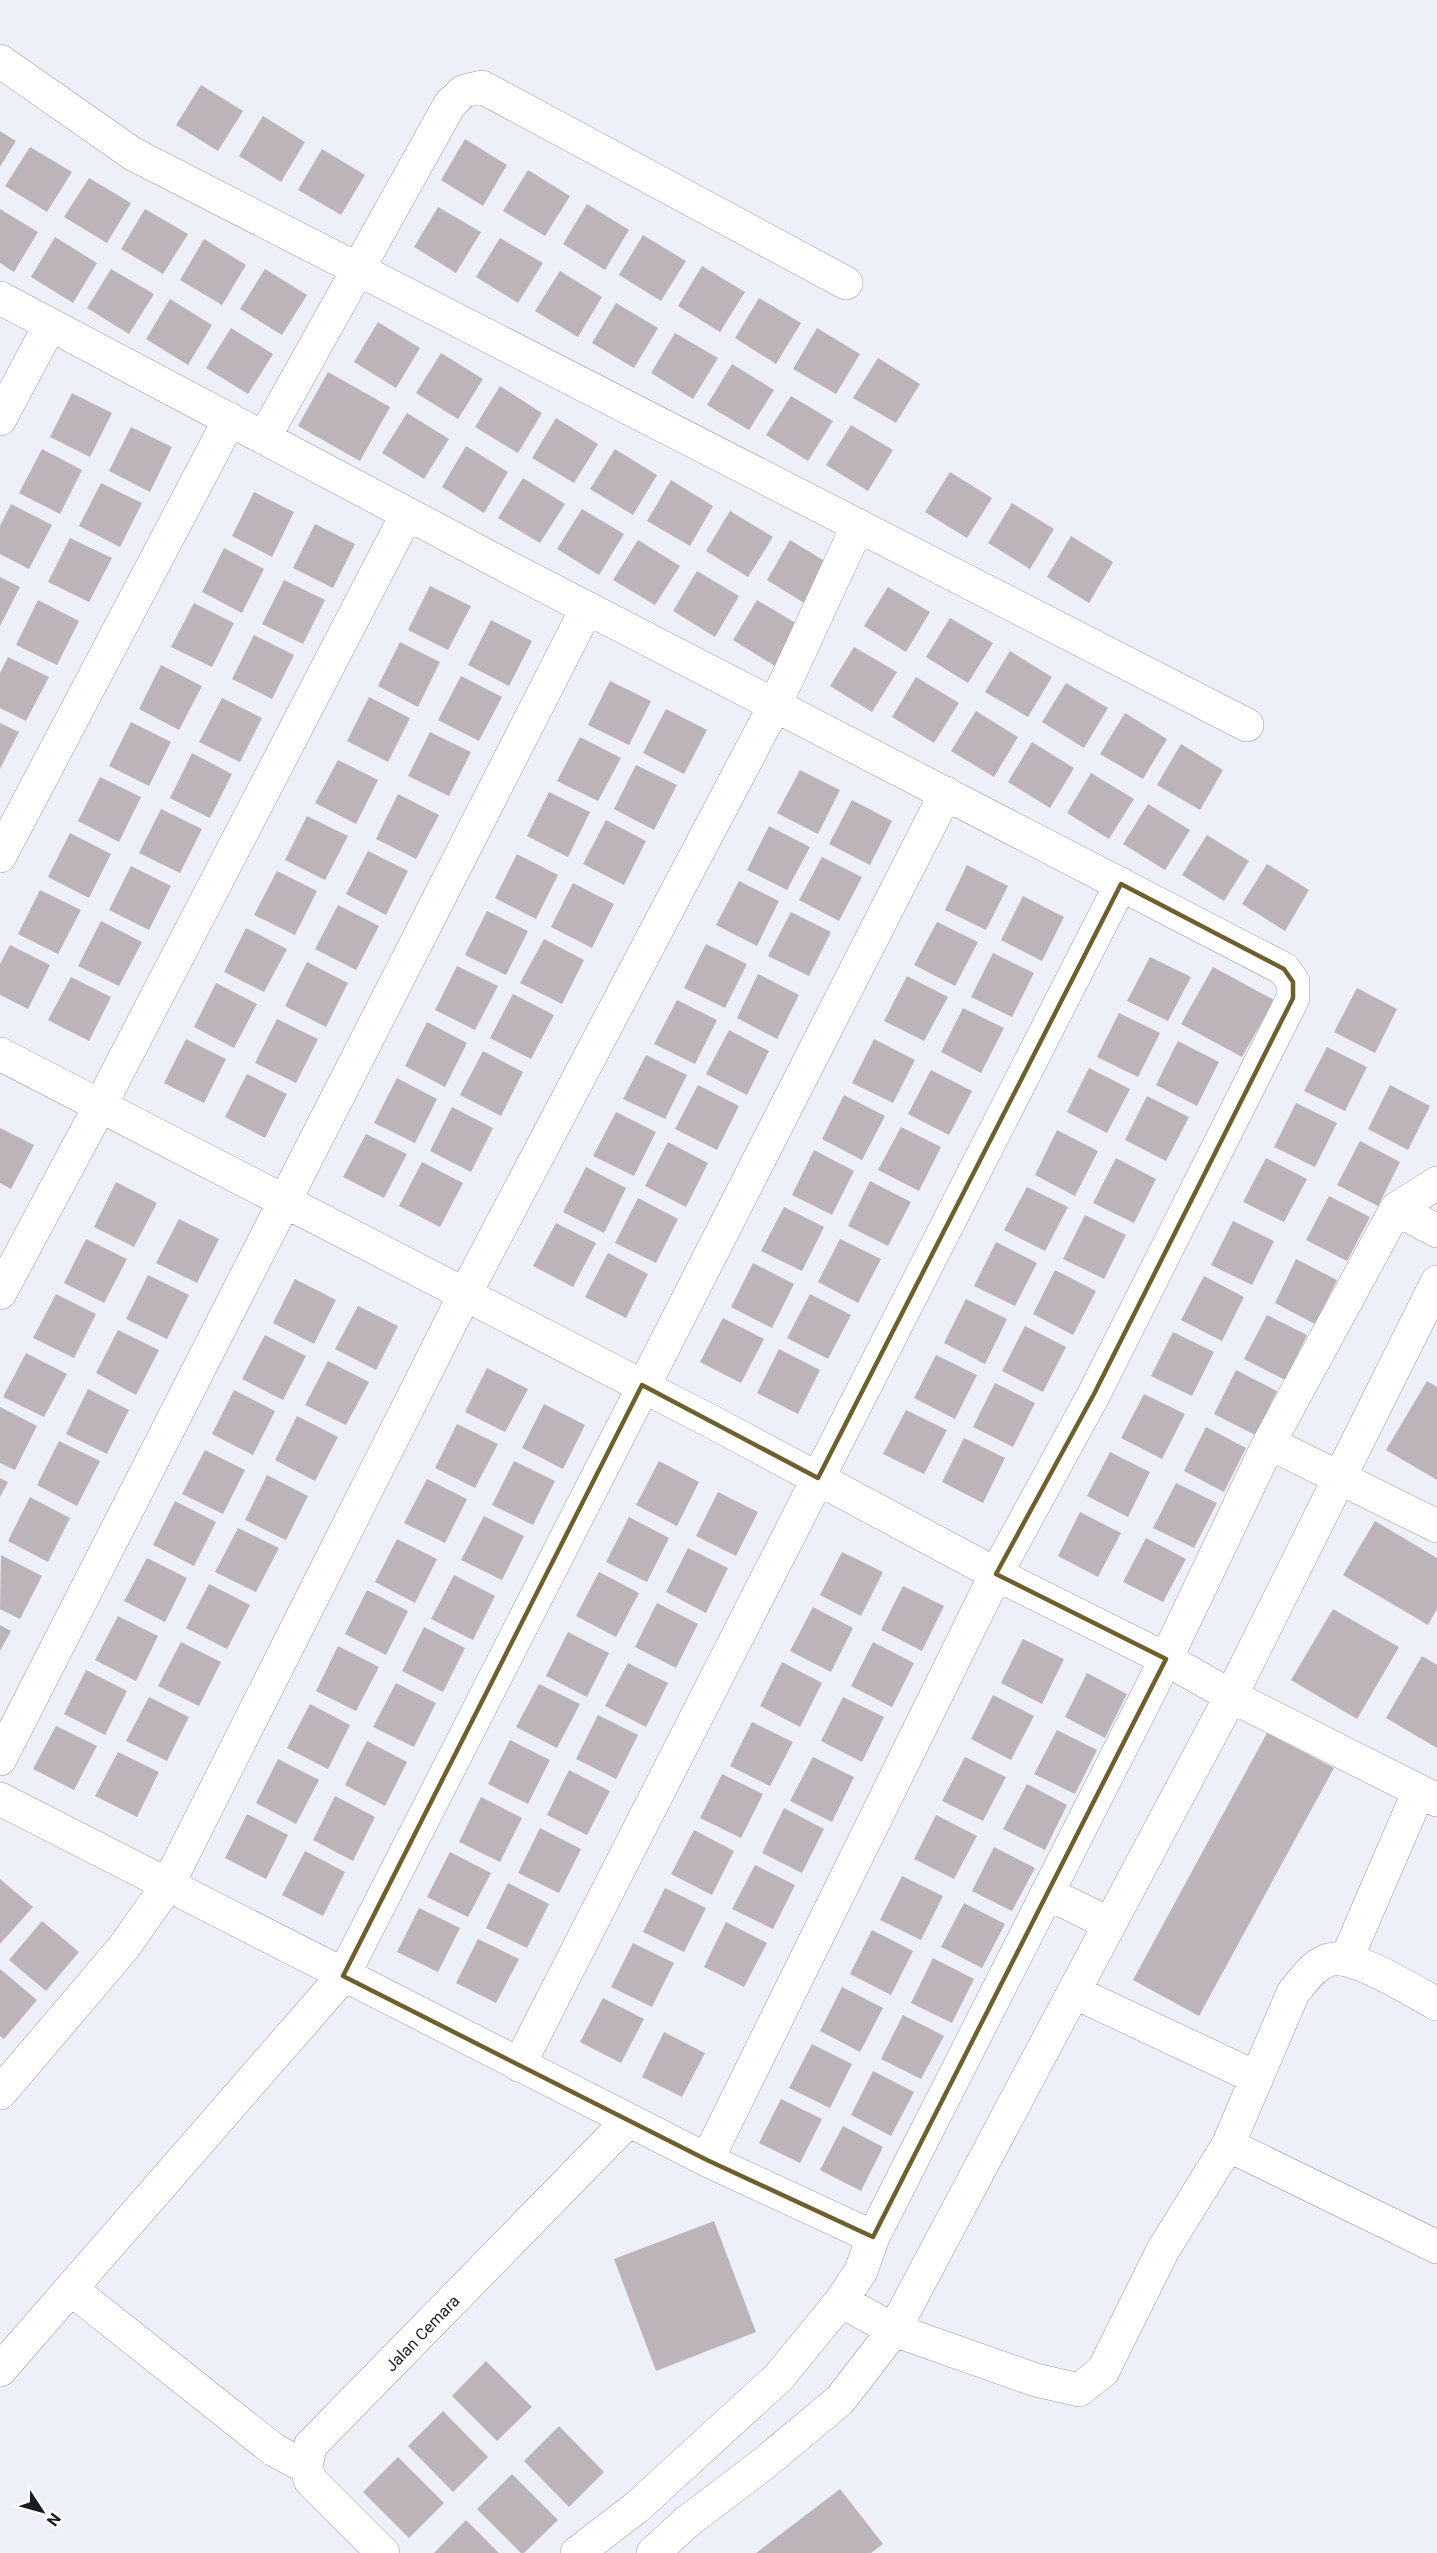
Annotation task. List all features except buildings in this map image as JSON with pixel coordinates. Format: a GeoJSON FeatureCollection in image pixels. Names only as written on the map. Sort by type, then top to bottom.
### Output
{"type":"FeatureCollection","features":[{"type":"Feature","properties":{"kind":"street"},"geometry":{"type":"LineString","coordinates":[[0,61],[133,154],[1248,725]]}},
{"type":"Feature","properties":{"kind":"street"},"geometry":{"type":"LineString","coordinates":[[264,438],[450,104],[464,91],[482,87],[846,283]]}},
{"type":"Feature","properties":{"kind":"street"},"geometry":{"type":"LineString","coordinates":[[0,298],[407,514],[1284,969],[1293,982],[1293,998],[1094,1394],[996,1574],[707,2160]]}},
{"type":"Feature","properties":{"kind":"street"},"geometry":{"type":"LineString","coordinates":[[0,419],[50,325]]}},
{"type":"Feature","properties":{"kind":"street"},"geometry":{"type":"LineString","coordinates":[[0,856],[230,419]]}},
{"type":"Feature","properties":{"kind":"street"},"geometry":{"type":"LineString","coordinates":[[0,1293],[100,1106],[407,514]]}},
{"type":"Feature","properties":{"kind":"street"},"geometry":{"type":"LineString","coordinates":[[0,2093],[124,1947],[167,1886],[465,1294],[775,705],[858,525]]}},
{"type":"Feature","properties":{"kind":"street"},"geometry":{"type":"LineString","coordinates":[[0,1759],[587,608]]}},
{"type":"Feature","properties":{"kind":"street"},"geometry":{"type":"LineString","coordinates":[[0,2370],[343,1976],[642,1385],[946,793]]}},
{"type":"Feature","properties":{"kind":"street"},"geometry":{"type":"LineString","coordinates":[[519,2065],[1121,884]]}},
{"type":"Feature","properties":{"kind":"street"},"geometry":{"type":"LineString","coordinates":[[0,1054],[642,1385],[996,1574],[1428,1795],[1346,1959]]}},
{"type":"Feature","properties":{"kind":"street"},"geometry":{"type":"LineString","coordinates":[[577,2553],[637,2507],[771,2384],[841,2301],[861,2271],[873,2237],[1166,1659],[1269,1443],[1396,1209],[1437,1183]]}},
{"type":"Feature","properties":{"kind":"street"},"geometry":{"type":"LineString","coordinates":[[1396,1209],[1437,1231]]}},
{"type":"Feature","properties":{"kind":"street"},"geometry":{"type":"LineString","coordinates":[[653,2553],[688,2521],[840,2400],[894,2330],[1232,1696],[1437,1282]]}},
{"type":"Feature","properties":{"kind":"street"},"geometry":{"type":"LineString","coordinates":[[1269,1443],[1340,1476],[1437,1526]]}},
{"type":"Feature","properties":{"kind":"street"},"geometry":{"type":"LineString","coordinates":[[0,1799],[707,2160],[873,2237]]}},
{"type":"Feature","properties":{"kind":"street"},"geometry":{"type":"LineString","coordinates":[[1047,1893],[1110,1924]]}},
{"type":"Feature","properties":{"kind":"street"},"geometry":{"type":"LineString","coordinates":[[841,2301],[894,2330],[1036,2380],[1079,2390],[1103,2371],[1164,2250],[1228,2145],[1293,1993],[1309,1973],[1328,1960],[1346,1959],[1365,1966],[1437,2004]]}},
{"type":"Feature","properties":{"kind":"street"},"geometry":{"type":"LineString","coordinates":[[1074,1992],[1257,2078]]}},
{"type":"Feature","properties":{"kind":"street","name":"Jalan Cemara"},"geometry":{"type":"LineString","coordinates":[[306,2467],[310,2446],[629,2120]]}},
{"type":"Feature","properties":{"kind":"street"},"geometry":{"type":"LineString","coordinates":[[1228,2145],[1437,2247]]}},
{"type":"Feature","properties":{"kind":"street"},"geometry":{"type":"LineString","coordinates":[[71,2289],[274,2450],[306,2467],[310,2480],[383,2553]]}},
{"type":"Feature","properties":{"kind":"highlighted area"},"geometry":{"type":"Polygon","coordinates":[[[1121,884],[1284,969],[1293,982],[1293,998],[1094,1394],[996,1574],[1166,1659],[873,2237],[707,2160],[343,1976],[642,1385],[818,1478],[1121,884]]]}}]}
